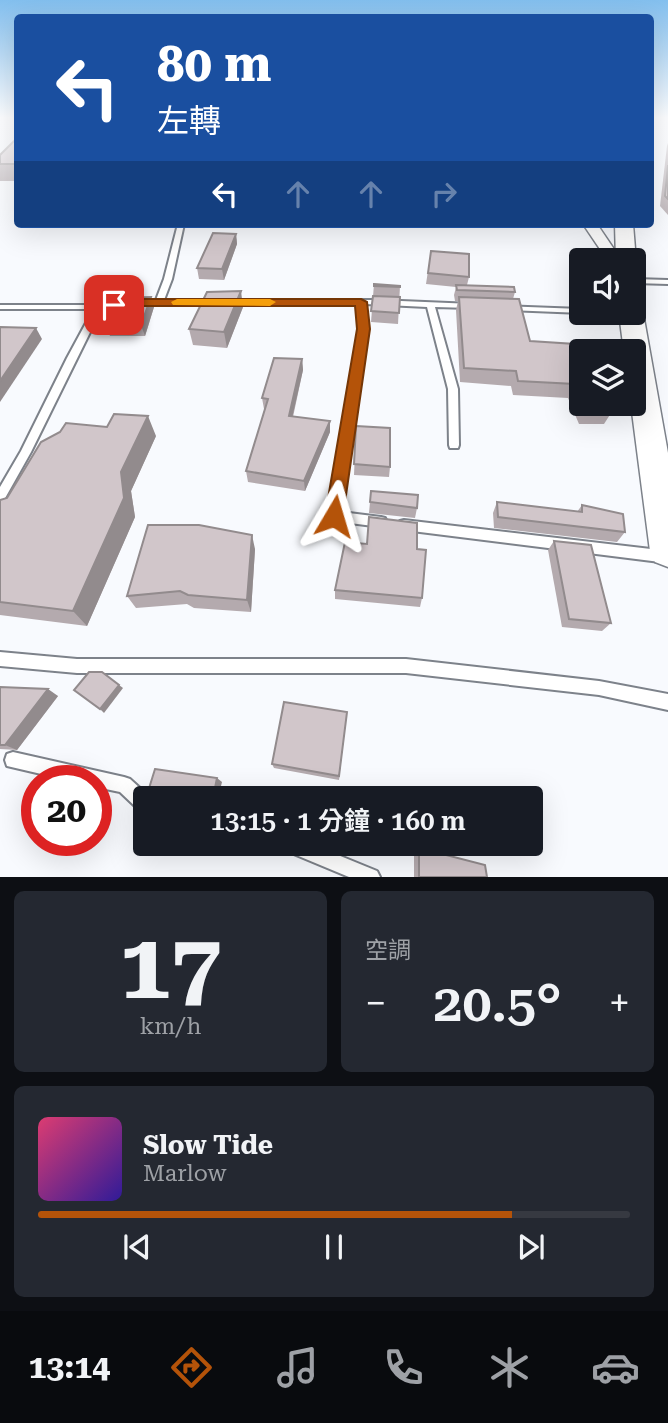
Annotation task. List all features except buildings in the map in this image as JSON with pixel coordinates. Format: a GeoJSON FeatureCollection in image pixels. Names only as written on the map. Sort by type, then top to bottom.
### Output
{"type":"FeatureCollection","features":[{"type":"Feature","properties":{"kind":"main road"},"geometry":{"type":"LineString","coordinates":[[624,228],[625,248]]}},
{"type":"Feature","properties":{"kind":"main road"},"geometry":{"type":"LineString","coordinates":[[630,325],[668,551]]}},
{"type":"Feature","properties":{"kind":"street"},"geometry":{"type":"LineString","coordinates":[[593,228],[606,248]]}},
{"type":"Feature","properties":{"kind":"lane"},"geometry":{"type":"LineString","coordinates":[[159,302],[168,279],[180,228]]}},
{"type":"Feature","properties":{"kind":"lane"},"geometry":{"type":"LineString","coordinates":[[646,281],[668,282]]}},
{"type":"Feature","properties":{"kind":"lane"},"geometry":{"type":"LineString","coordinates":[[0,307],[159,302],[361,302],[485,307]]}},
{"type":"Feature","properties":{"kind":"lane"},"geometry":{"type":"LineString","coordinates":[[361,302],[363,329],[334,516],[668,557]]}},
{"type":"Feature","properties":{"kind":"lane"},"geometry":{"type":"LineString","coordinates":[[430,304],[453,389],[454,445]]}},
{"type":"Feature","properties":{"kind":"lane"},"geometry":{"type":"LineString","coordinates":[[0,497],[25,456],[73,351],[96,312],[114,305]]}},
{"type":"Feature","properties":{"kind":"lane"},"geometry":{"type":"LineString","coordinates":[[499,307],[569,310]]}},
{"type":"Feature","properties":{"kind":"lane"},"geometry":{"type":"LineString","coordinates":[[0,659],[77,666],[407,666],[599,688],[668,702]]}},
{"type":"Feature","properties":{"kind":"lane"},"geometry":{"type":"LineString","coordinates":[[13,760],[124,785],[133,793]]}},
{"type":"Feature","properties":{"kind":"lane"},"geometry":{"type":"LineString","coordinates":[[319,856],[371,877]]}},
{"type":"Feature","properties":{"kind":"slow traffic"},"geometry":{"type":"LineString","coordinates":[[177,302],[270,302]]}},
{"type":"Feature","properties":{"kind":"route"},"geometry":{"type":"LineString","coordinates":[[114,305],[361,302],[363,329],[334,516]]}}]}
